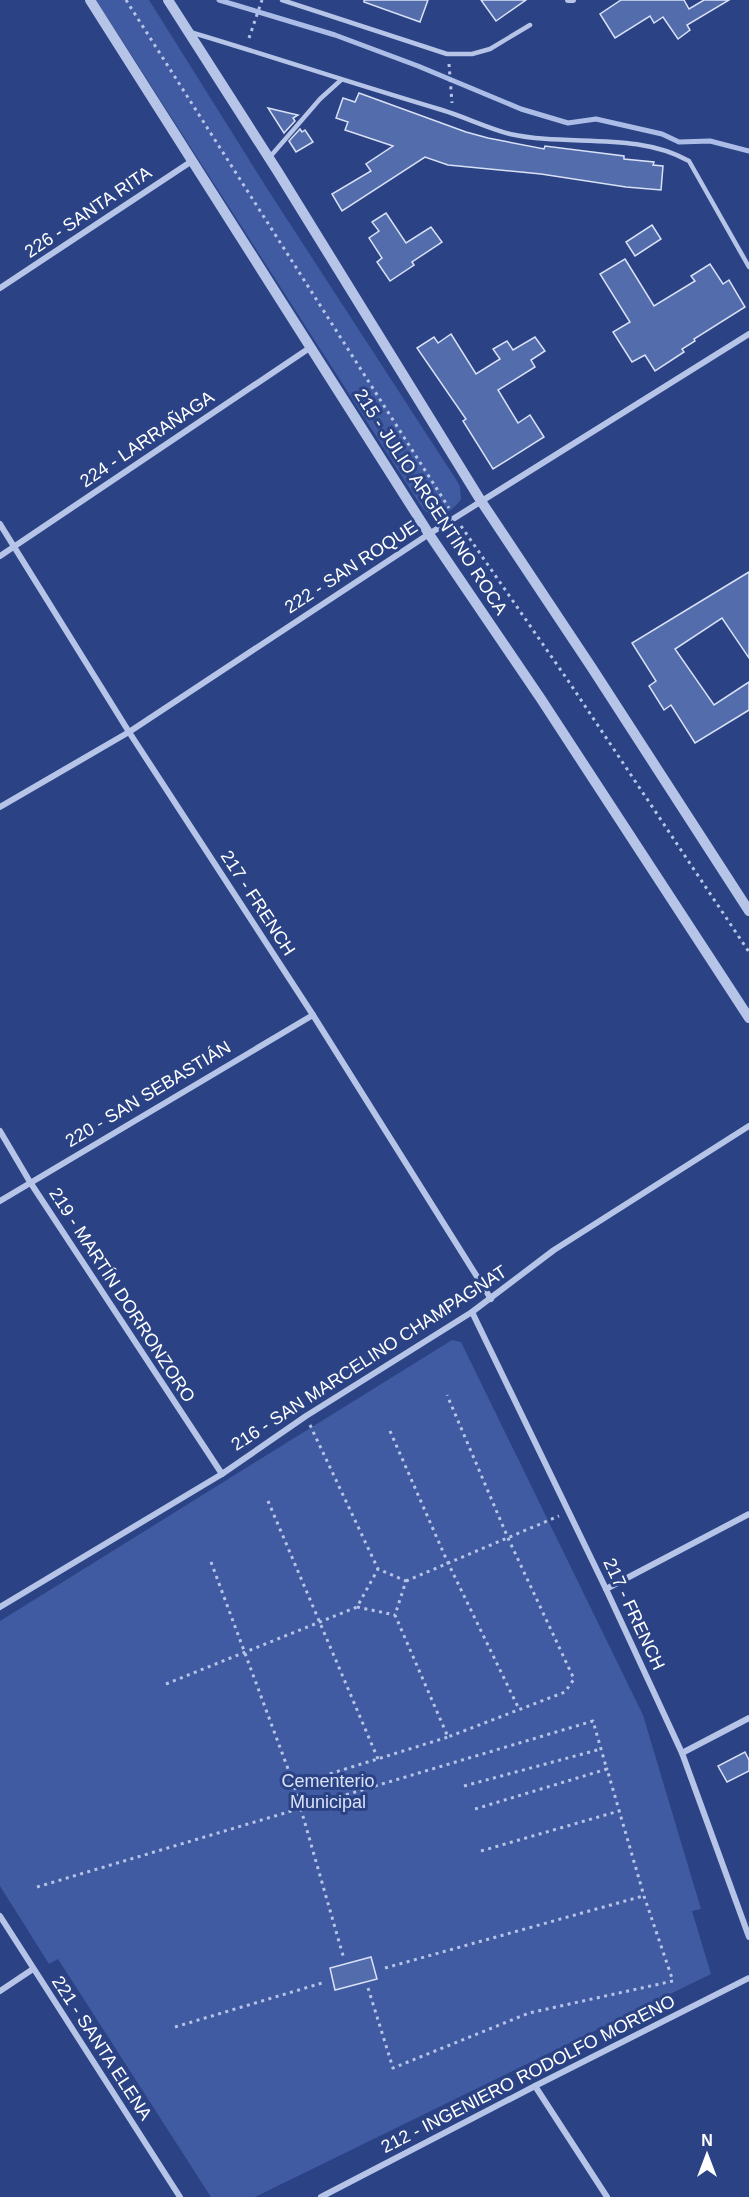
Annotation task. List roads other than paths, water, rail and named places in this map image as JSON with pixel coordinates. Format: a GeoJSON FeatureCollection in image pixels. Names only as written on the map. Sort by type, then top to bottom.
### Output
{"type":"FeatureCollection","features":[{"type":"Feature","properties":{"kind":"street","name":"215 - JULIO ARGENTINO ROCA"},"geometry":{"type":"LineString","coordinates":[[90,0],[429,534],[541,699],[749,1018]]}},
{"type":"Feature","properties":{"kind":"street"},"geometry":{"type":"LineString","coordinates":[[168,0],[482,501],[749,911]]}},
{"type":"Feature","properties":{"kind":"street"},"geometry":{"type":"LineString","coordinates":[[568,0],[573,0]]}},
{"type":"Feature","properties":{"kind":"street","name":"226 - SANTA RITA"},"geometry":{"type":"LineString","coordinates":[[0,288],[192,161]]}},
{"type":"Feature","properties":{"kind":"street","name":"222 - SAN ROQUE"},"geometry":{"type":"LineString","coordinates":[[0,807],[129,732],[455,517],[749,334]]}},
{"type":"Feature","properties":{"kind":"street","name":"224 - LARRAÑAGA"},"geometry":{"type":"LineString","coordinates":[[0,556],[311,347]]}},
{"type":"Feature","properties":{"kind":"street","name":"217 - FRENCH"},"geometry":{"type":"LineString","coordinates":[[0,524],[129,732],[313,1015],[491,1299]]}},
{"type":"Feature","properties":{"kind":"street","name":"220 - SAN SEBASTIÁN"},"geometry":{"type":"LineString","coordinates":[[0,1201],[313,1015]]}},
{"type":"Feature","properties":{"kind":"street","name":"216 - SAN MARCELINO CHAMPAGNAT"},"geometry":{"type":"LineString","coordinates":[[0,1607],[222,1474],[306,1416],[472,1312],[554,1250],[749,1126]]}},
{"type":"Feature","properties":{"kind":"street","name":"219 - MARTÍN DORRONZORO"},"geometry":{"type":"LineString","coordinates":[[0,1131],[30,1182],[222,1474]]}},
{"type":"Feature","properties":{"kind":"street","name":"217 - FRENCH"},"geometry":{"type":"LineString","coordinates":[[472,1312],[606,1589],[682,1754],[748,1933]]}},
{"type":"Feature","properties":{"kind":"street"},"geometry":{"type":"LineString","coordinates":[[606,1589],[749,1514]]}},
{"type":"Feature","properties":{"kind":"street"},"geometry":{"type":"LineString","coordinates":[[682,1754],[749,1718]]}},
{"type":"Feature","properties":{"kind":"street","name":"221 - SANTA ELENA"},"geometry":{"type":"LineString","coordinates":[[0,1916],[180,2197]]}},
{"type":"Feature","properties":{"kind":"street"},"geometry":{"type":"LineString","coordinates":[[0,1991],[33,1969]]}},
{"type":"Feature","properties":{"kind":"street","name":"212 - INGENIERO RODOLFO MORENO"},"geometry":{"type":"LineString","coordinates":[[321,2197],[749,1978]]}},
{"type":"Feature","properties":{"kind":"street"},"geometry":{"type":"LineString","coordinates":[[535,2086],[607,2197]]}},
{"type":"Feature","properties":{"kind":"lane"},"geometry":{"type":"LineString","coordinates":[[282,0],[447,54],[471,54],[490,49],[530,25]]}},
{"type":"Feature","properties":{"kind":"lane"},"geometry":{"type":"LineString","coordinates":[[187,31],[523,136],[620,143],[654,148],[677,155],[689,161],[749,267]]}},
{"type":"Feature","properties":{"kind":"lane"},"geometry":{"type":"LineString","coordinates":[[269,158],[325,94],[341,80]]}},
{"type":"Feature","properties":{"kind":"waterway"},"geometry":{"type":"LineString","coordinates":[[219,0],[335,35],[418,66],[521,109],[568,123],[596,119],[662,134],[679,142],[710,141],[749,151]]}},
{"type":"Feature","properties":{"kind":"park label","name":"Cementerio Municipal"},"geometry":{"type":"Point","coordinates":[328,1791]}}]}
